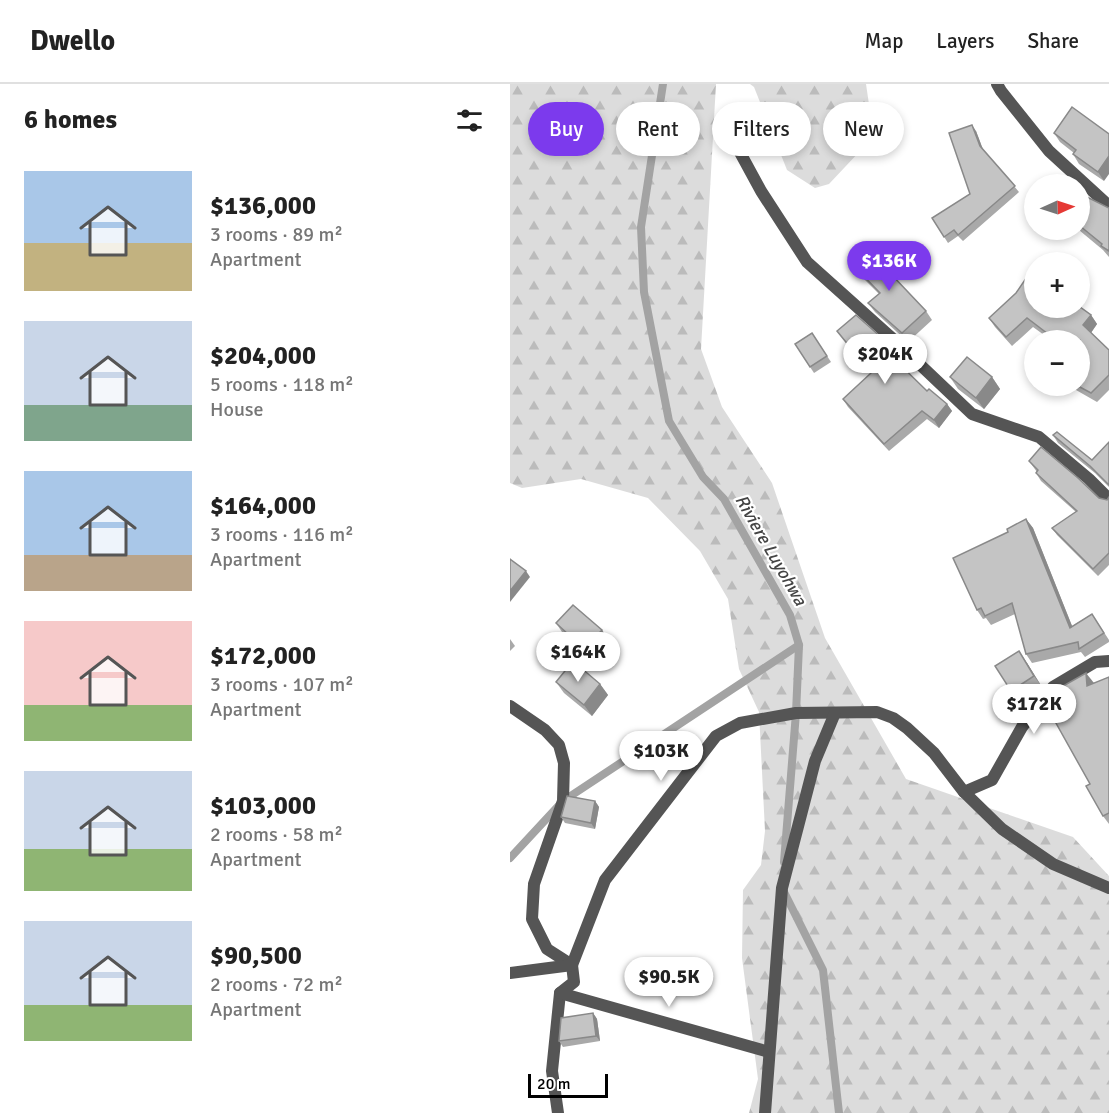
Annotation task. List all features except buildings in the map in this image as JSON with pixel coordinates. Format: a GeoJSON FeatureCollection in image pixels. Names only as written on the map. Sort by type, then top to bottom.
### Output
{"type":"FeatureCollection","features":[{"type":"Feature","properties":{"kind":"street"},"geometry":{"type":"LineString","coordinates":[[997,84],[1049,151],[1109,206]]}},
{"type":"Feature","properties":{"kind":"street"},"geometry":{"type":"LineString","coordinates":[[742,156],[761,191],[807,262],[972,414],[1039,437],[1109,498]]}},
{"type":"Feature","properties":{"kind":"street"},"geometry":{"type":"LineString","coordinates":[[964,792],[992,780],[1022,727],[1053,687],[1095,662],[1109,661]]}},
{"type":"Feature","properties":{"kind":"street"},"geometry":{"type":"LineString","coordinates":[[510,706],[545,730],[559,745],[564,763],[563,801],[534,884],[532,919],[547,949],[572,966]]}},
{"type":"Feature","properties":{"kind":"street"},"geometry":{"type":"LineString","coordinates":[[558,1113],[552,1071],[560,993],[574,982],[572,966],[605,880],[716,736],[740,723],[796,712],[877,712],[893,718],[908,728],[934,753],[964,792],[1002,829],[1053,864],[1109,888]]}},
{"type":"Feature","properties":{"kind":"street"},"geometry":{"type":"LineString","coordinates":[[765,1113],[782,888],[815,761],[836,713]]}},
{"type":"Feature","properties":{"kind":"street"},"geometry":{"type":"LineString","coordinates":[[510,973],[572,966]]}},
{"type":"Feature","properties":{"kind":"street"},"geometry":{"type":"LineString","coordinates":[[560,993],[769,1052]]}},
{"type":"Feature","properties":{"kind":"green space"},"geometry":{"type":"Polygon","coordinates":[[[510,84],[716,84],[715,102],[712,102],[712,155],[701,349],[722,407],[772,483],[825,638],[906,779],[1073,837],[1109,876],[1109,1113],[749,1113],[758,1079],[742,958],[743,890],[761,865],[765,831],[759,712],[739,669],[728,599],[700,551],[648,498],[581,479],[522,488],[510,483],[510,84]]]}},
{"type":"Feature","properties":{"kind":"green space"},"geometry":{"type":"Polygon","coordinates":[[[750,84],[866,84],[869,102],[823,102],[823,156],[855,156],[829,184],[815,188],[787,170],[781,156],[811,156],[811,102],[760,102],[754,87],[750,84]]]}},
{"type":"Feature","properties":{"kind":"waterway","name":"Riviere Luyohwa"},"geometry":{"type":"LineString","coordinates":[[663,84],[641,227],[644,292],[669,421],[703,477],[724,499],[790,615],[799,645],[784,862]]}},
{"type":"Feature","properties":{"kind":"waterway"},"geometry":{"type":"LineString","coordinates":[[510,858],[563,801],[799,645]]}},
{"type":"Feature","properties":{"kind":"waterway","name":"Riviere Luyohwa"},"geometry":{"type":"LineString","coordinates":[[783,890],[823,970],[839,1113]]}}]}
